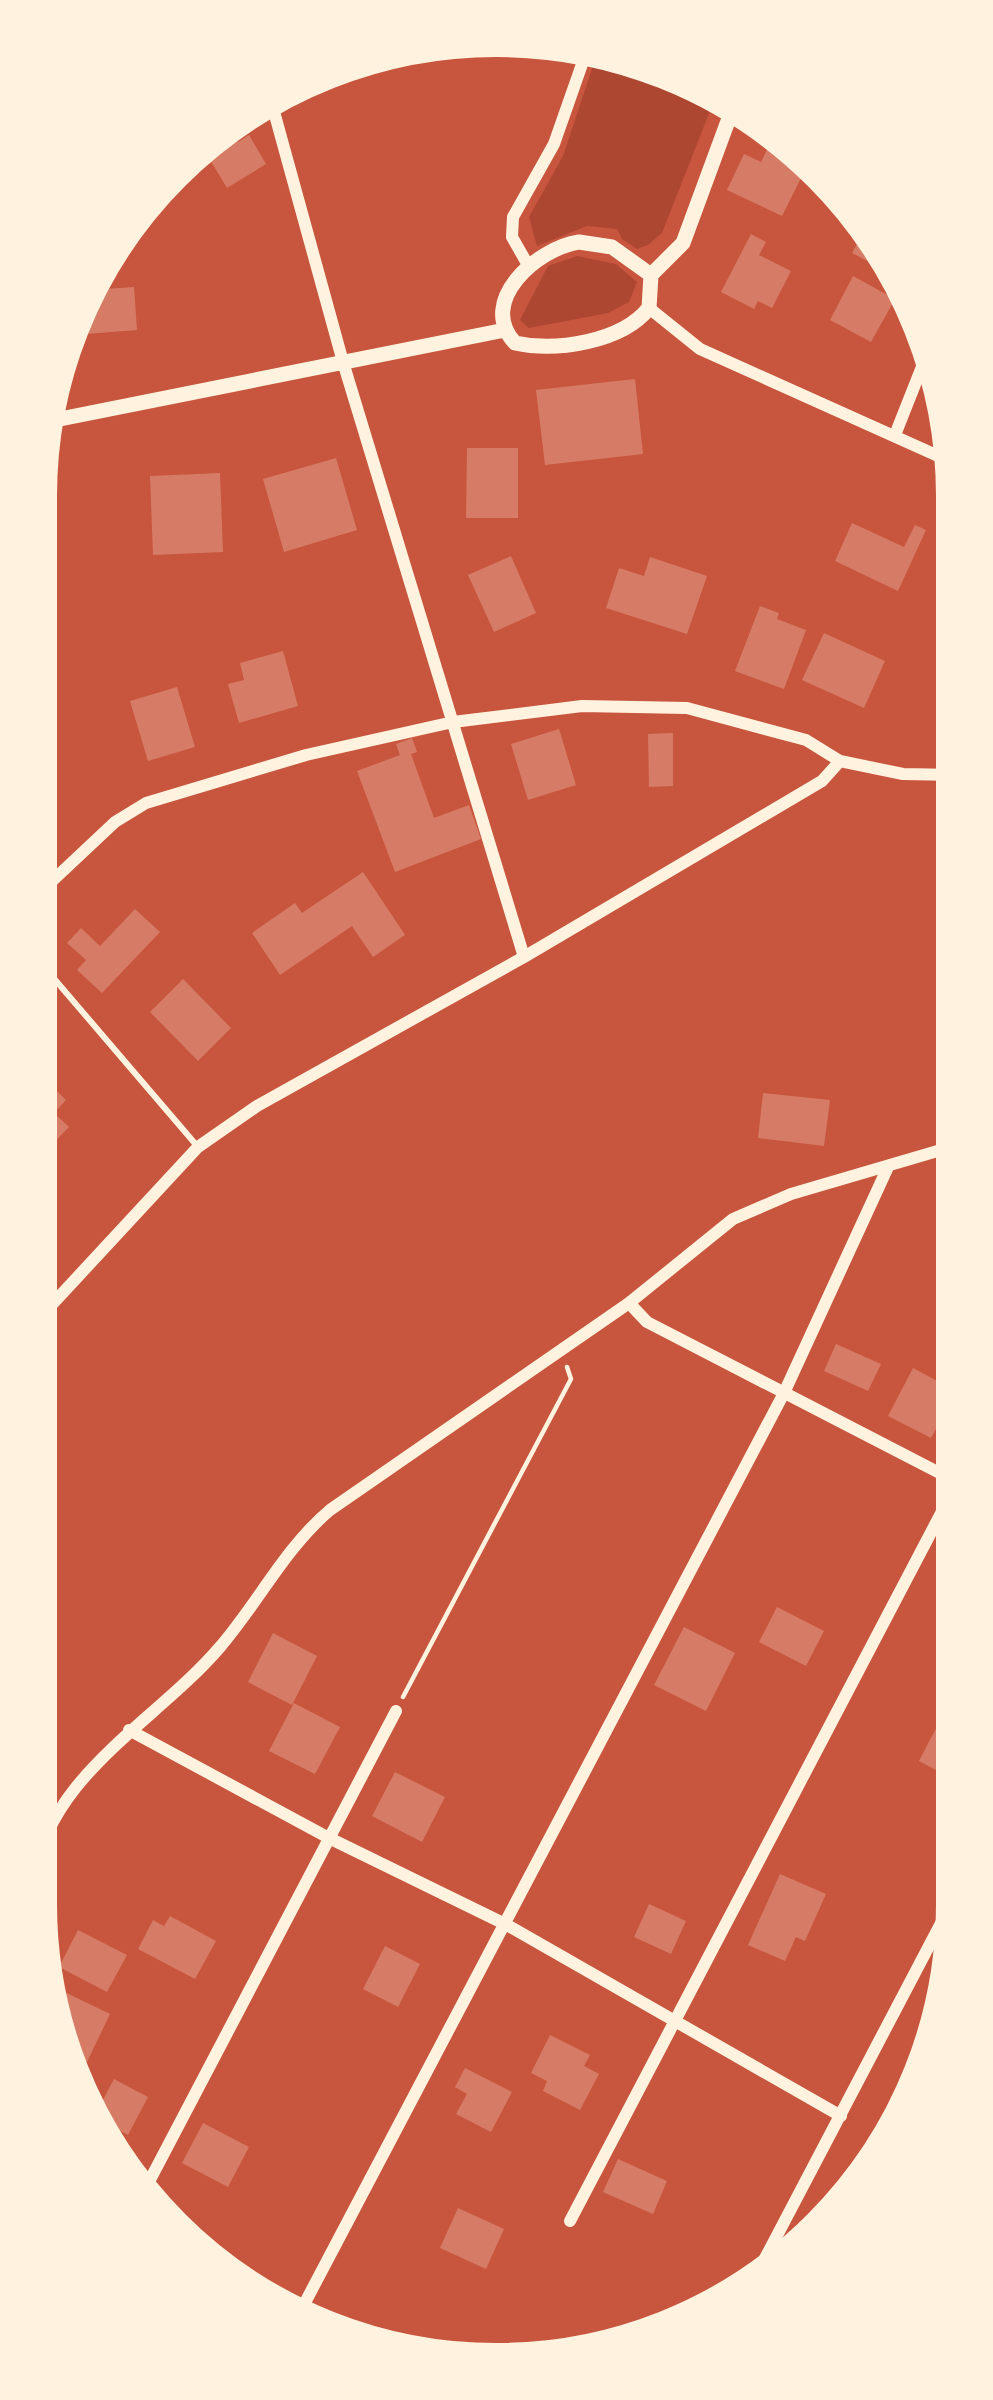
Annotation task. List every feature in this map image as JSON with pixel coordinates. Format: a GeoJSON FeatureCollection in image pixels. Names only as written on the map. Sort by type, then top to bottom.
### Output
{"type":"FeatureCollection","features":[{"type":"Feature","properties":{"kind":"street"},"geometry":{"type":"LineString","coordinates":[[528,265],[512,237],[512,217],[554,144],[582,63]]}},
{"type":"Feature","properties":{"kind":"street"},"geometry":{"type":"LineString","coordinates":[[274,113],[343,362],[524,957]]}},
{"type":"Feature","properties":{"kind":"street"},"geometry":{"type":"LineString","coordinates":[[651,275],[612,247],[579,242],[548,250],[528,265],[508,296],[505,330],[515,343],[527,346],[574,344],[632,325],[649,308],[651,275],[683,243],[728,120]]}},
{"type":"Feature","properties":{"kind":"street"},"geometry":{"type":"LineString","coordinates":[[649,308],[700,349],[937,455]]}},
{"type":"Feature","properties":{"kind":"street"},"geometry":{"type":"LineString","coordinates":[[62,419],[505,330]]}},
{"type":"Feature","properties":{"kind":"street"},"geometry":{"type":"LineString","coordinates":[[895,435],[921,371]]}},
{"type":"Feature","properties":{"kind":"street"},"geometry":{"type":"LineString","coordinates":[[54,880],[116,822],[146,803],[306,755],[453,722],[582,706],[687,708],[806,740],[840,761],[939,774]]}},
{"type":"Feature","properties":{"kind":"street"},"geometry":{"type":"LineString","coordinates":[[54,1302],[198,1147],[257,1106],[524,957],[822,781],[840,761]]}},
{"type":"Feature","properties":{"kind":"street"},"geometry":{"type":"LineString","coordinates":[[54,1820],[129,1730],[204,1666],[313,1525],[629,1303],[733,1219],[791,1194],[939,1151]]}},
{"type":"Feature","properties":{"kind":"street"},"geometry":{"type":"LineString","coordinates":[[306,2302],[784,1393],[888,1167]]}},
{"type":"Feature","properties":{"kind":"street"},"geometry":{"type":"LineString","coordinates":[[629,1303],[647,1322],[939,1472]]}},
{"type":"Feature","properties":{"kind":"street"},"geometry":{"type":"LineString","coordinates":[[570,2221],[939,1518]]}},
{"type":"Feature","properties":{"kind":"street"},"geometry":{"type":"LineString","coordinates":[[150,2179],[396,1711]]}},
{"type":"Feature","properties":{"kind":"street"},"geometry":{"type":"LineString","coordinates":[[129,1730],[329,1838],[507,1925],[841,2116]]}},
{"type":"Feature","properties":{"kind":"street"},"geometry":{"type":"LineString","coordinates":[[768,2253],[938,1929]]}},
{"type":"Feature","properties":{"kind":"lane"},"geometry":{"type":"LineString","coordinates":[[54,979],[198,1147]]}},
{"type":"Feature","properties":{"kind":"path"},"geometry":{"type":"LineString","coordinates":[[396,1711],[571,1378],[562,1350]]}},
{"type":"Feature","properties":{"kind":"shaded area"},"geometry":{"type":"Polygon","coordinates":[[[593,65],[639,77],[711,109],[662,233],[637,249],[617,229],[587,226],[537,246],[529,217],[563,156],[593,65]]]}},
{"type":"Feature","properties":{"kind":"shaded area"},"geometry":{"type":"Polygon","coordinates":[[[577,256],[616,264],[637,282],[629,302],[608,313],[529,328],[520,320],[548,266],[577,256]]]}},
{"type":"Feature","properties":{"kind":"building"},"geometry":{"type":"Polygon","coordinates":[[[249,135],[266,164],[227,188],[210,160],[249,135]]]}},
{"type":"Feature","properties":{"kind":"building"},"geometry":{"type":"Polygon","coordinates":[[[768,147],[802,177],[782,216],[727,190],[744,154],[761,162],[768,147]]]}},
{"type":"Feature","properties":{"kind":"building"},"geometry":{"type":"Polygon","coordinates":[[[751,234],[766,242],[759,255],[791,271],[772,308],[758,301],[754,309],[721,292],[751,234]]]}},
{"type":"Feature","properties":{"kind":"building"},"geometry":{"type":"Polygon","coordinates":[[[858,242],[873,264],[852,253],[858,242]]]}},
{"type":"Feature","properties":{"kind":"building"},"geometry":{"type":"Polygon","coordinates":[[[853,276],[893,302],[871,342],[830,320],[853,276]]]}},
{"type":"Feature","properties":{"kind":"building"},"geometry":{"type":"Polygon","coordinates":[[[134,287],[137,330],[85,334],[106,289],[134,287]]]}},
{"type":"Feature","properties":{"kind":"building"},"geometry":{"type":"Polygon","coordinates":[[[635,379],[643,454],[545,465],[536,390],[635,379]]]}},
{"type":"Feature","properties":{"kind":"building"},"geometry":{"type":"Polygon","coordinates":[[[467,448],[518,448],[518,518],[466,518],[467,448]]]}},
{"type":"Feature","properties":{"kind":"building"},"geometry":{"type":"Polygon","coordinates":[[[336,458],[357,530],[284,552],[263,479],[336,458]]]}},
{"type":"Feature","properties":{"kind":"building"},"geometry":{"type":"Polygon","coordinates":[[[220,473],[223,552],[153,555],[150,476],[220,473]]]}},
{"type":"Feature","properties":{"kind":"building"},"geometry":{"type":"Polygon","coordinates":[[[852,523],[904,547],[915,525],[926,530],[898,591],[835,561],[852,523]]]}},
{"type":"Feature","properties":{"kind":"building"},"geometry":{"type":"Polygon","coordinates":[[[511,556],[536,613],[494,632],[468,575],[511,556]]]}},
{"type":"Feature","properties":{"kind":"building"},"geometry":{"type":"Polygon","coordinates":[[[650,557],[707,576],[687,634],[606,608],[619,568],[644,576],[650,557]]]}},
{"type":"Feature","properties":{"kind":"building"},"geometry":{"type":"Polygon","coordinates":[[[760,606],[779,613],[777,619],[806,630],[784,689],[735,671],[760,606]]]}},
{"type":"Feature","properties":{"kind":"building"},"geometry":{"type":"Polygon","coordinates":[[[824,633],[885,661],[864,708],[802,680],[824,633]]]}},
{"type":"Feature","properties":{"kind":"building"},"geometry":{"type":"Polygon","coordinates":[[[283,651],[298,706],[239,723],[228,684],[244,680],[240,663],[283,651]]]}},
{"type":"Feature","properties":{"kind":"building"},"geometry":{"type":"Polygon","coordinates":[[[177,687],[195,747],[148,761],[130,701],[177,687]]]}},
{"type":"Feature","properties":{"kind":"building"},"geometry":{"type":"Polygon","coordinates":[[[559,729],[576,785],[528,800],[511,744],[559,729]]]}},
{"type":"Feature","properties":{"kind":"building"},"geometry":{"type":"Polygon","coordinates":[[[673,733],[673,786],[649,787],[648,734],[673,733]]]}},
{"type":"Feature","properties":{"kind":"building"},"geometry":{"type":"Polygon","coordinates":[[[412,738],[417,752],[411,754],[434,818],[469,805],[481,839],[395,872],[357,771],[400,755],[396,744],[412,738]]]}},
{"type":"Feature","properties":{"kind":"building"},"geometry":{"type":"Polygon","coordinates":[[[363,872],[405,935],[373,957],[352,926],[280,975],[252,933],[295,903],[302,913],[363,872]]]}},
{"type":"Feature","properties":{"kind":"building"},"geometry":{"type":"Polygon","coordinates":[[[135,909],[160,932],[102,993],[77,970],[86,960],[67,943],[81,928],[100,946],[135,909]]]}},
{"type":"Feature","properties":{"kind":"building"},"geometry":{"type":"Polygon","coordinates":[[[183,979],[231,1028],[198,1061],[150,1012],[183,979]]]}},
{"type":"Feature","properties":{"kind":"building"},"geometry":{"type":"Polygon","coordinates":[[[54,1088],[66,1100],[54,1113],[54,1088]]]}},
{"type":"Feature","properties":{"kind":"building"},"geometry":{"type":"Polygon","coordinates":[[[763,1093],[830,1100],[824,1146],[758,1138],[763,1093]]]}},
{"type":"Feature","properties":{"kind":"building"},"geometry":{"type":"Polygon","coordinates":[[[54,1113],[69,1127],[54,1142],[54,1113]]]}},
{"type":"Feature","properties":{"kind":"building"},"geometry":{"type":"Polygon","coordinates":[[[836,1344],[881,1364],[868,1391],[824,1371],[836,1344]]]}},
{"type":"Feature","properties":{"kind":"building"},"geometry":{"type":"Polygon","coordinates":[[[913,1368],[939,1382],[939,1423],[931,1438],[888,1416],[913,1368]]]}},
{"type":"Feature","properties":{"kind":"building"},"geometry":{"type":"Polygon","coordinates":[[[777,1607],[824,1631],[806,1666],[759,1642],[777,1607]]]}},
{"type":"Feature","properties":{"kind":"building"},"geometry":{"type":"Polygon","coordinates":[[[684,1627],[735,1653],[706,1711],[654,1685],[684,1627]]]}},
{"type":"Feature","properties":{"kind":"building"},"geometry":{"type":"Polygon","coordinates":[[[273,1633],[317,1656],[292,1705],[248,1682],[273,1633]]]}},
{"type":"Feature","properties":{"kind":"building"},"geometry":{"type":"Polygon","coordinates":[[[294,1703],[340,1727],[315,1774],[269,1751],[294,1703]]]}},
{"type":"Feature","properties":{"kind":"building"},"geometry":{"type":"Polygon","coordinates":[[[939,1723],[939,1772],[919,1761],[939,1723]]]}},
{"type":"Feature","properties":{"kind":"building"},"geometry":{"type":"Polygon","coordinates":[[[395,1772],[445,1797],[422,1842],[372,1816],[395,1772]]]}},
{"type":"Feature","properties":{"kind":"building"},"geometry":{"type":"Polygon","coordinates":[[[780,1874],[826,1894],[805,1941],[796,1937],[785,1961],[748,1945],[780,1874]]]}},
{"type":"Feature","properties":{"kind":"building"},"geometry":{"type":"Polygon","coordinates":[[[649,1904],[686,1921],[671,1954],[634,1937],[649,1904]]]}},
{"type":"Feature","properties":{"kind":"building"},"geometry":{"type":"Polygon","coordinates":[[[170,1916],[216,1941],[195,1979],[138,1949],[153,1920],[164,1926],[170,1916]]]}},
{"type":"Feature","properties":{"kind":"building"},"geometry":{"type":"Polygon","coordinates":[[[78,1930],[127,1955],[107,1992],[59,1967],[78,1930]]]}},
{"type":"Feature","properties":{"kind":"building"},"geometry":{"type":"Polygon","coordinates":[[[385,1946],[420,1964],[398,2007],[363,1989],[385,1946]]]}},
{"type":"Feature","properties":{"kind":"building"},"geometry":{"type":"Polygon","coordinates":[[[63,1991],[110,2014],[87,2062],[77,2046],[63,1991]]]}},
{"type":"Feature","properties":{"kind":"building"},"geometry":{"type":"Polygon","coordinates":[[[550,2035],[590,2055],[584,2066],[599,2074],[580,2110],[543,2091],[547,2081],[531,2073],[550,2035]]]}},
{"type":"Feature","properties":{"kind":"building"},"geometry":{"type":"Polygon","coordinates":[[[465,2068],[512,2092],[491,2132],[456,2114],[467,2094],[455,2087],[465,2068]]]}},
{"type":"Feature","properties":{"kind":"building"},"geometry":{"type":"Polygon","coordinates":[[[114,2079],[148,2097],[128,2135],[115,2128],[102,2102],[114,2079]]]}},
{"type":"Feature","properties":{"kind":"building"},"geometry":{"type":"Polygon","coordinates":[[[203,2123],[249,2147],[228,2187],[182,2163],[203,2123]]]}},
{"type":"Feature","properties":{"kind":"building"},"geometry":{"type":"Polygon","coordinates":[[[618,2159],[667,2181],[653,2214],[603,2192],[618,2159]]]}},
{"type":"Feature","properties":{"kind":"building"},"geometry":{"type":"Polygon","coordinates":[[[458,2208],[504,2229],[486,2269],[440,2248],[458,2208]]]}}]}
